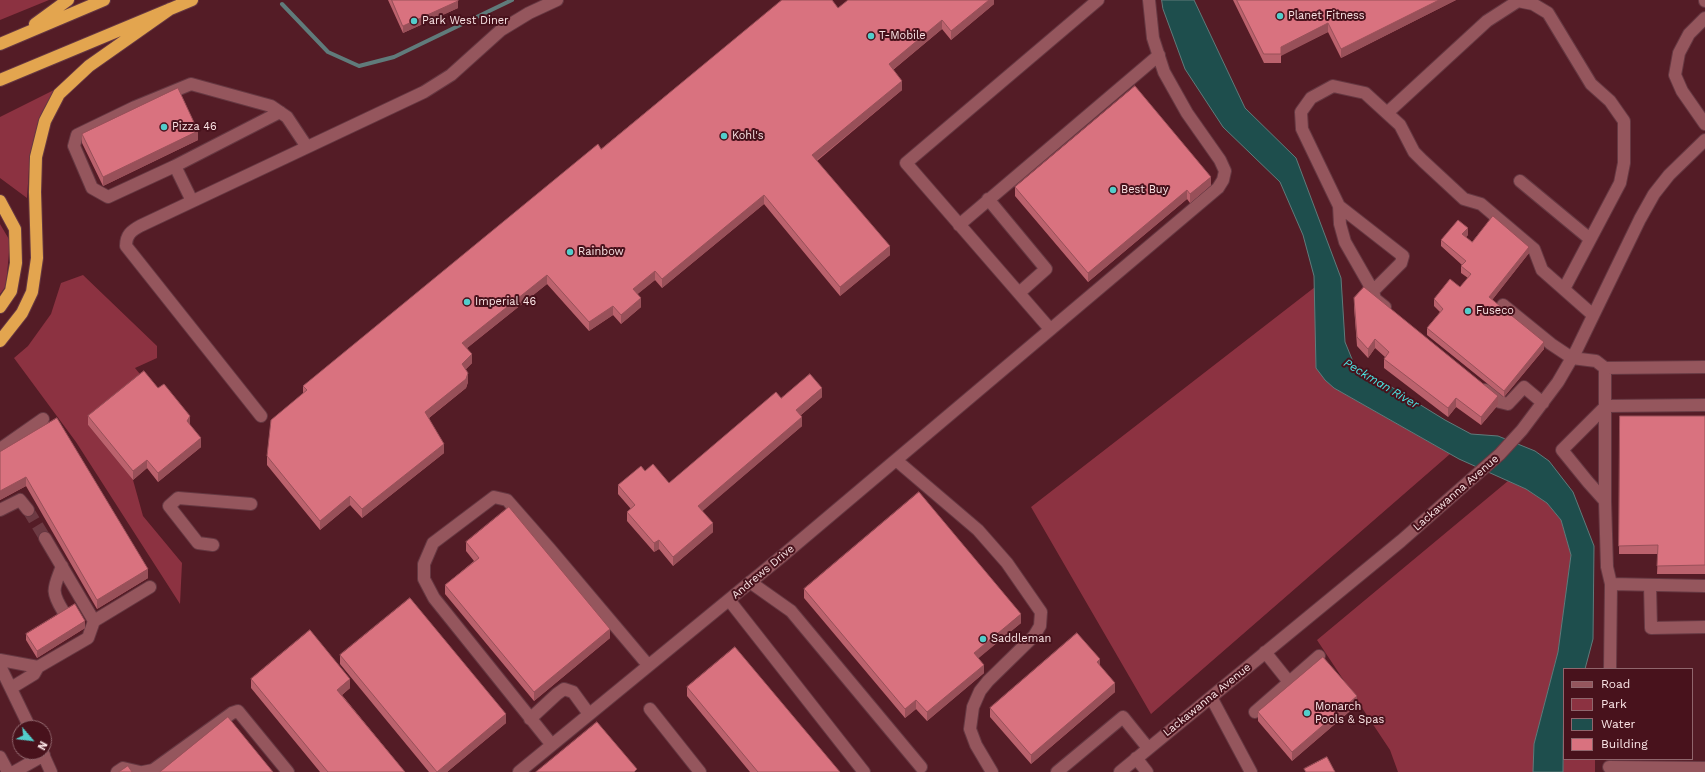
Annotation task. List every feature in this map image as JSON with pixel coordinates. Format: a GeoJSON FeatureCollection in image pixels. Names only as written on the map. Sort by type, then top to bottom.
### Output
{"type":"FeatureCollection","features":[{"type":"Feature","properties":{"kind":"highway"},"geometry":{"type":"LineString","coordinates":[[18,36],[68,0]]}},
{"type":"Feature","properties":{"kind":"highway"},"geometry":{"type":"LineString","coordinates":[[0,44],[104,0]]}},
{"type":"Feature","properties":{"kind":"highway"},"geometry":{"type":"LineString","coordinates":[[0,80],[192,0]]}},
{"type":"Feature","properties":{"kind":"highway"},"geometry":{"type":"LineString","coordinates":[[0,341],[22,313],[32,292],[36,258],[36,156],[45,121],[59,94],[89,66],[170,9]]}},
{"type":"Feature","properties":{"kind":"highway"},"geometry":{"type":"LineString","coordinates":[[0,201],[15,229],[16,263],[11,291],[0,307]]}},
{"type":"Feature","properties":{"kind":"street"},"geometry":{"type":"LineString","coordinates":[[261,416],[126,246],[126,239],[130,232],[192,201],[424,92],[451,75],[501,30],[529,13],[557,0]]}},
{"type":"Feature","properties":{"kind":"street"},"geometry":{"type":"LineString","coordinates":[[1050,329],[906,163],[1098,0]]}},
{"type":"Feature","properties":{"kind":"street","name":"Andrews Drive"},"geometry":{"type":"LineString","coordinates":[[519,772],[729,600],[896,460],[1212,193],[1223,180],[1225,171],[1220,160],[1187,113],[1164,72],[1153,38],[1149,0]]}},
{"type":"Feature","properties":{"kind":"street"},"geometry":{"type":"LineString","coordinates":[[1387,113],[1487,21],[1518,1],[1533,4],[1548,13],[1591,84],[1610,101],[1624,121],[1624,163],[1620,183],[1564,289]]}},
{"type":"Feature","properties":{"kind":"street"},"geometry":{"type":"LineString","coordinates":[[1705,18],[1689,34],[1679,53],[1675,75],[1682,91],[1705,124]]}},
{"type":"Feature","properties":{"kind":"street"},"geometry":{"type":"LineString","coordinates":[[959,225],[1159,56]]}},
{"type":"Feature","properties":{"kind":"street"},"geometry":{"type":"LineString","coordinates":[[280,112],[175,166],[108,197],[92,188],[74,146],[77,135],[134,107],[191,84],[270,106],[287,116],[307,147]]}},
{"type":"Feature","properties":{"kind":"street"},"geometry":{"type":"LineString","coordinates":[[1393,314],[1375,299],[1373,291],[1345,242],[1340,224],[1339,206],[1302,129],[1301,112],[1311,98],[1333,86],[1365,93],[1400,125],[1414,152],[1423,161],[1464,199],[1481,204],[1534,249],[1542,270],[1593,315]]}},
{"type":"Feature","properties":{"kind":"street","name":"Lackawanna Avenue"},"geometry":{"type":"LineString","coordinates":[[1120,772],[1401,541],[1500,454],[1522,430],[1543,403],[1572,358],[1640,219],[1654,194],[1669,175],[1705,140]]}},
{"type":"Feature","properties":{"kind":"street"},"geometry":{"type":"LineString","coordinates":[[175,166],[192,201]]}},
{"type":"Feature","properties":{"kind":"street"},"geometry":{"type":"LineString","coordinates":[[1520,181],[1590,239]]}},
{"type":"Feature","properties":{"kind":"street"},"geometry":{"type":"LineString","coordinates":[[988,199],[1046,269],[1019,294]]}},
{"type":"Feature","properties":{"kind":"street"},"geometry":{"type":"LineString","coordinates":[[1339,206],[1403,256],[1401,263],[1373,291]]}},
{"type":"Feature","properties":{"kind":"street"},"geometry":{"type":"LineString","coordinates":[[1503,305],[1551,344],[1572,358],[1596,361],[1605,368],[1705,367]]}},
{"type":"Feature","properties":{"kind":"street"},"geometry":{"type":"LineString","coordinates":[[1605,368],[1605,501],[1607,567],[1611,584],[1610,668]]}},
{"type":"Feature","properties":{"kind":"street"},"geometry":{"type":"LineString","coordinates":[[1476,382],[1500,402],[1508,404],[1524,387],[1543,403]]}},
{"type":"Feature","properties":{"kind":"street"},"geometry":{"type":"LineString","coordinates":[[1605,501],[1562,450],[1606,406],[1705,405]]}},
{"type":"Feature","properties":{"kind":"street"},"geometry":{"type":"LineString","coordinates":[[0,450],[43,419]]}},
{"type":"Feature","properties":{"kind":"street"},"geometry":{"type":"LineString","coordinates":[[896,460],[978,530],[1006,562],[1041,612],[1040,626],[1034,636],[988,681],[980,691],[974,707],[970,729],[976,745],[992,772]]}},
{"type":"Feature","properties":{"kind":"street"},"geometry":{"type":"LineString","coordinates":[[552,745],[434,598],[424,579],[424,564],[434,543],[494,497],[507,500],[648,665]]}},
{"type":"Feature","properties":{"kind":"street"},"geometry":{"type":"LineString","coordinates":[[213,545],[198,543],[169,506],[178,498],[251,504]]}},
{"type":"Feature","properties":{"kind":"street"},"geometry":{"type":"LineString","coordinates":[[0,510],[20,500],[28,510]]}},
{"type":"Feature","properties":{"kind":"street"},"geometry":{"type":"LineString","coordinates":[[45,538],[94,621]]}},
{"type":"Feature","properties":{"kind":"street"},"geometry":{"type":"LineString","coordinates":[[62,566],[53,591],[63,612]]}},
{"type":"Feature","properties":{"kind":"street"},"geometry":{"type":"LineString","coordinates":[[750,582],[791,611],[921,767]]}},
{"type":"Feature","properties":{"kind":"street"},"geometry":{"type":"LineString","coordinates":[[1611,584],[1705,586]]}},
{"type":"Feature","properties":{"kind":"street"},"geometry":{"type":"LineString","coordinates":[[1650,585],[1651,628],[1705,627]]}},
{"type":"Feature","properties":{"kind":"street"},"geometry":{"type":"LineString","coordinates":[[10,688],[34,674],[38,667],[88,638],[94,621],[150,587]]}},
{"type":"Feature","properties":{"kind":"street"},"geometry":{"type":"LineString","coordinates":[[729,600],[864,772]]}},
{"type":"Feature","properties":{"kind":"street"},"geometry":{"type":"LineString","coordinates":[[1265,652],[1289,682]]}},
{"type":"Feature","properties":{"kind":"street"},"geometry":{"type":"LineString","coordinates":[[1255,712],[1319,656]]}},
{"type":"Feature","properties":{"kind":"street"},"geometry":{"type":"LineString","coordinates":[[0,660],[38,667]]}},
{"type":"Feature","properties":{"kind":"street"},"geometry":{"type":"LineString","coordinates":[[0,666],[26,720]]}},
{"type":"Feature","properties":{"kind":"street"},"geometry":{"type":"LineString","coordinates":[[530,719],[564,689],[573,692],[589,714]]}},
{"type":"Feature","properties":{"kind":"street"},"geometry":{"type":"LineString","coordinates":[[1210,697],[1251,772]]}},
{"type":"Feature","properties":{"kind":"street"},"geometry":{"type":"LineString","coordinates":[[650,709],[700,772]]}},
{"type":"Feature","properties":{"kind":"street"},"geometry":{"type":"LineString","coordinates":[[117,772],[124,768],[142,772],[153,770],[232,713],[238,711],[243,715],[288,772]]}},
{"type":"Feature","properties":{"kind":"street"},"geometry":{"type":"LineString","coordinates":[[1057,772],[1123,717],[1148,748]]}},
{"type":"Feature","properties":{"kind":"street"},"geometry":{"type":"LineString","coordinates":[[0,757],[8,772]]}},
{"type":"Feature","properties":{"kind":"street"},"geometry":{"type":"LineString","coordinates":[[1136,758],[1147,772]]}},
{"type":"Feature","properties":{"kind":"street"},"geometry":{"type":"LineString","coordinates":[[14,772],[33,760]]}},
{"type":"Feature","properties":{"kind":"street"},"geometry":{"type":"LineString","coordinates":[[46,760],[51,772]]}},
{"type":"Feature","properties":{"kind":"street"},"geometry":{"type":"LineString","coordinates":[[1609,766],[1705,768]]}},
{"type":"Feature","properties":{"kind":"green space"},"geometry":{"type":"Polygon","coordinates":[[[0,0],[49,0],[0,20],[0,0]]]}},
{"type":"Feature","properties":{"kind":"green space"},"geometry":{"type":"Polygon","coordinates":[[[54,90],[30,155],[27,198],[0,178],[0,117],[54,90]]]}},
{"type":"Feature","properties":{"kind":"green space"},"geometry":{"type":"Polygon","coordinates":[[[0,224],[10,241],[6,286],[0,294],[0,224]]]}},
{"type":"Feature","properties":{"kind":"green space"},"geometry":{"type":"Polygon","coordinates":[[[83,275],[157,346],[157,358],[135,368],[144,379],[88,425],[133,480],[143,516],[182,563],[180,604],[76,442],[14,358],[28,346],[51,314],[61,283],[83,275]]]}},
{"type":"Feature","properties":{"kind":"green space"},"geometry":{"type":"Polygon","coordinates":[[[1315,287],[1316,368],[1334,388],[1450,454],[1151,714],[1031,507],[1315,287]]]}},
{"type":"Feature","properties":{"kind":"green space"},"geometry":{"type":"Polygon","coordinates":[[[1508,481],[1526,489],[1547,503],[1561,520],[1571,555],[1558,652],[1534,744],[1533,772],[1398,772],[1390,750],[1317,640],[1508,481]]]}},
{"type":"Feature","properties":{"kind":"green space"},"geometry":{"type":"Polygon","coordinates":[[[1563,760],[1595,760],[1595,772],[1563,772],[1563,760]]]}},
{"type":"Feature","properties":{"kind":"water","name":"Peckman River"},"geometry":{"type":"Polygon","coordinates":[[[1162,0],[1194,0],[1245,108],[1296,158],[1341,278],[1345,342],[1354,364],[1445,420],[1471,434],[1498,436],[1535,451],[1549,461],[1573,492],[1594,546],[1593,639],[1585,668],[1563,668],[1563,772],[1533,772],[1534,744],[1558,652],[1571,555],[1561,520],[1547,503],[1526,489],[1459,459],[1334,388],[1325,380],[1316,368],[1314,276],[1303,235],[1280,182],[1223,127],[1185,69],[1163,9],[1162,0]]]}},
{"type":"Feature","properties":{"kind":"building","name":"Park West Diner"},"geometry":{"type":"Polygon","coordinates":[[[392,0],[458,0],[458,1],[403,26],[392,0]]]}},
{"type":"Feature","properties":{"kind":"building"},"geometry":{"type":"Polygon","coordinates":[[[782,0],[832,0],[838,8],[848,0],[989,0],[951,31],[942,20],[889,64],[902,81],[812,155],[890,246],[840,287],[764,195],[662,279],[655,271],[633,289],[641,298],[621,315],[613,306],[589,322],[547,275],[462,343],[472,354],[462,364],[468,373],[466,379],[425,412],[444,444],[362,509],[350,496],[320,521],[267,456],[271,420],[307,390],[303,386],[598,144],[601,149],[782,0]]]}},
{"type":"Feature","properties":{"kind":"building"},"geometry":{"type":"Polygon","coordinates":[[[1237,0],[1439,0],[1341,49],[1328,23],[1281,47],[1281,54],[1264,54],[1237,0]]]}},
{"type":"Feature","properties":{"kind":"building","name":"Best Buy"},"geometry":{"type":"Polygon","coordinates":[[[1135,86],[1211,177],[1190,194],[1187,190],[1088,273],[1015,187],[1135,86]]]}},
{"type":"Feature","properties":{"kind":"building"},"geometry":{"type":"Polygon","coordinates":[[[178,88],[198,131],[103,177],[82,134],[178,88]]]}},
{"type":"Feature","properties":{"kind":"building","name":"Fuseco"},"geometry":{"type":"Polygon","coordinates":[[[1493,216],[1529,247],[1489,297],[1544,342],[1504,391],[1427,328],[1443,309],[1434,299],[1450,279],[1460,287],[1471,274],[1461,266],[1466,261],[1441,240],[1458,220],[1468,228],[1462,234],[1472,242],[1493,216]]]}},
{"type":"Feature","properties":{"kind":"building"},"geometry":{"type":"Polygon","coordinates":[[[1364,287],[1498,396],[1481,417],[1456,398],[1448,408],[1384,359],[1389,352],[1375,339],[1368,349],[1357,337],[1354,298],[1364,287]]]}},
{"type":"Feature","properties":{"kind":"building"},"geometry":{"type":"Polygon","coordinates":[[[144,371],[158,388],[164,384],[190,416],[187,421],[201,438],[158,473],[147,460],[133,471],[88,416],[144,371]]]}},
{"type":"Feature","properties":{"kind":"building"},"geometry":{"type":"Polygon","coordinates":[[[810,374],[822,388],[796,410],[802,417],[698,506],[713,523],[673,557],[659,540],[654,543],[627,512],[635,505],[618,485],[641,466],[645,471],[653,464],[669,483],[776,392],[781,398],[810,374]]]}},
{"type":"Feature","properties":{"kind":"building"},"geometry":{"type":"Polygon","coordinates":[[[1620,416],[1705,416],[1705,565],[1657,566],[1658,545],[1619,546],[1620,416]]]}},
{"type":"Feature","properties":{"kind":"building"},"geometry":{"type":"Polygon","coordinates":[[[57,418],[148,569],[97,600],[26,477],[0,491],[0,452],[57,418]]]}},
{"type":"Feature","properties":{"kind":"building"},"geometry":{"type":"Polygon","coordinates":[[[919,492],[1021,614],[974,653],[984,665],[927,712],[916,700],[905,709],[804,589],[919,492]]]}},
{"type":"Feature","properties":{"kind":"building"},"geometry":{"type":"Polygon","coordinates":[[[509,507],[610,629],[534,692],[445,585],[479,558],[466,542],[509,507]]]}},
{"type":"Feature","properties":{"kind":"building"},"geometry":{"type":"Polygon","coordinates":[[[410,598],[506,714],[437,772],[340,655],[410,598]]]}},
{"type":"Feature","properties":{"kind":"building"},"geometry":{"type":"Polygon","coordinates":[[[75,604],[85,621],[37,651],[26,634],[75,604]]]}},
{"type":"Feature","properties":{"kind":"building"},"geometry":{"type":"Polygon","coordinates":[[[310,630],[350,679],[337,690],[405,772],[328,772],[251,679],[310,630]]]}},
{"type":"Feature","properties":{"kind":"building"},"geometry":{"type":"Polygon","coordinates":[[[1077,633],[1100,659],[1097,662],[1115,683],[1031,755],[990,708],[1077,633]]]}},
{"type":"Feature","properties":{"kind":"building"},"geometry":{"type":"Polygon","coordinates":[[[735,647],[840,772],[758,772],[687,687],[735,647]]]}},
{"type":"Feature","properties":{"kind":"building","name":"Monarch Pools & Spas"},"geometry":{"type":"Polygon","coordinates":[[[1323,657],[1357,696],[1292,752],[1258,712],[1323,657]]]}},
{"type":"Feature","properties":{"kind":"building"},"geometry":{"type":"Polygon","coordinates":[[[228,717],[273,772],[160,772],[228,717]]]}},
{"type":"Feature","properties":{"kind":"building"},"geometry":{"type":"Polygon","coordinates":[[[597,722],[637,769],[634,772],[536,772],[597,722]]]}},
{"type":"Feature","properties":{"kind":"building"},"geometry":{"type":"Polygon","coordinates":[[[1327,757],[1335,772],[1306,772],[1304,769],[1327,757]]]}},
{"type":"Feature","properties":{"kind":"building"},"geometry":{"type":"Polygon","coordinates":[[[128,766],[132,772],[119,772],[128,766]]]}},
{"type":"Feature","properties":{"kind":"waterway"},"geometry":{"type":"LineString","coordinates":[[282,4],[328,52],[359,66],[394,57],[512,0]]}},
{"type":"Feature","properties":{"kind":"tunnel"},"geometry":{"type":"LineString","coordinates":[[28,510],[45,538]]}},
{"type":"Feature","properties":{"kind":"place","name":"Planet Fitness"},"geometry":{"type":"Point","coordinates":[1280,16]}},
{"type":"Feature","properties":{"kind":"place","name":"Park West Diner"},"geometry":{"type":"Point","coordinates":[414,21]}},
{"type":"Feature","properties":{"kind":"place","name":"T-Mobile"},"geometry":{"type":"Point","coordinates":[871,36]}},
{"type":"Feature","properties":{"kind":"place","name":"Pizza 46"},"geometry":{"type":"Point","coordinates":[164,127]}},
{"type":"Feature","properties":{"kind":"place","name":"Kohl's"},"geometry":{"type":"Point","coordinates":[724,136]}},
{"type":"Feature","properties":{"kind":"place","name":"Best Buy"},"geometry":{"type":"Point","coordinates":[1113,190]}},
{"type":"Feature","properties":{"kind":"place","name":"Rainbow"},"geometry":{"type":"Point","coordinates":[570,252]}},
{"type":"Feature","properties":{"kind":"place","name":"Imperial 46"},"geometry":{"type":"Point","coordinates":[467,302]}},
{"type":"Feature","properties":{"kind":"place","name":"Fuseco"},"geometry":{"type":"Point","coordinates":[1468,311]}},
{"type":"Feature","properties":{"kind":"place","name":"Saddleman"},"geometry":{"type":"Point","coordinates":[983,639]}},
{"type":"Feature","properties":{"kind":"place","name":"Monarch Pools & Spas"},"geometry":{"type":"Point","coordinates":[1307,713]}}]}
